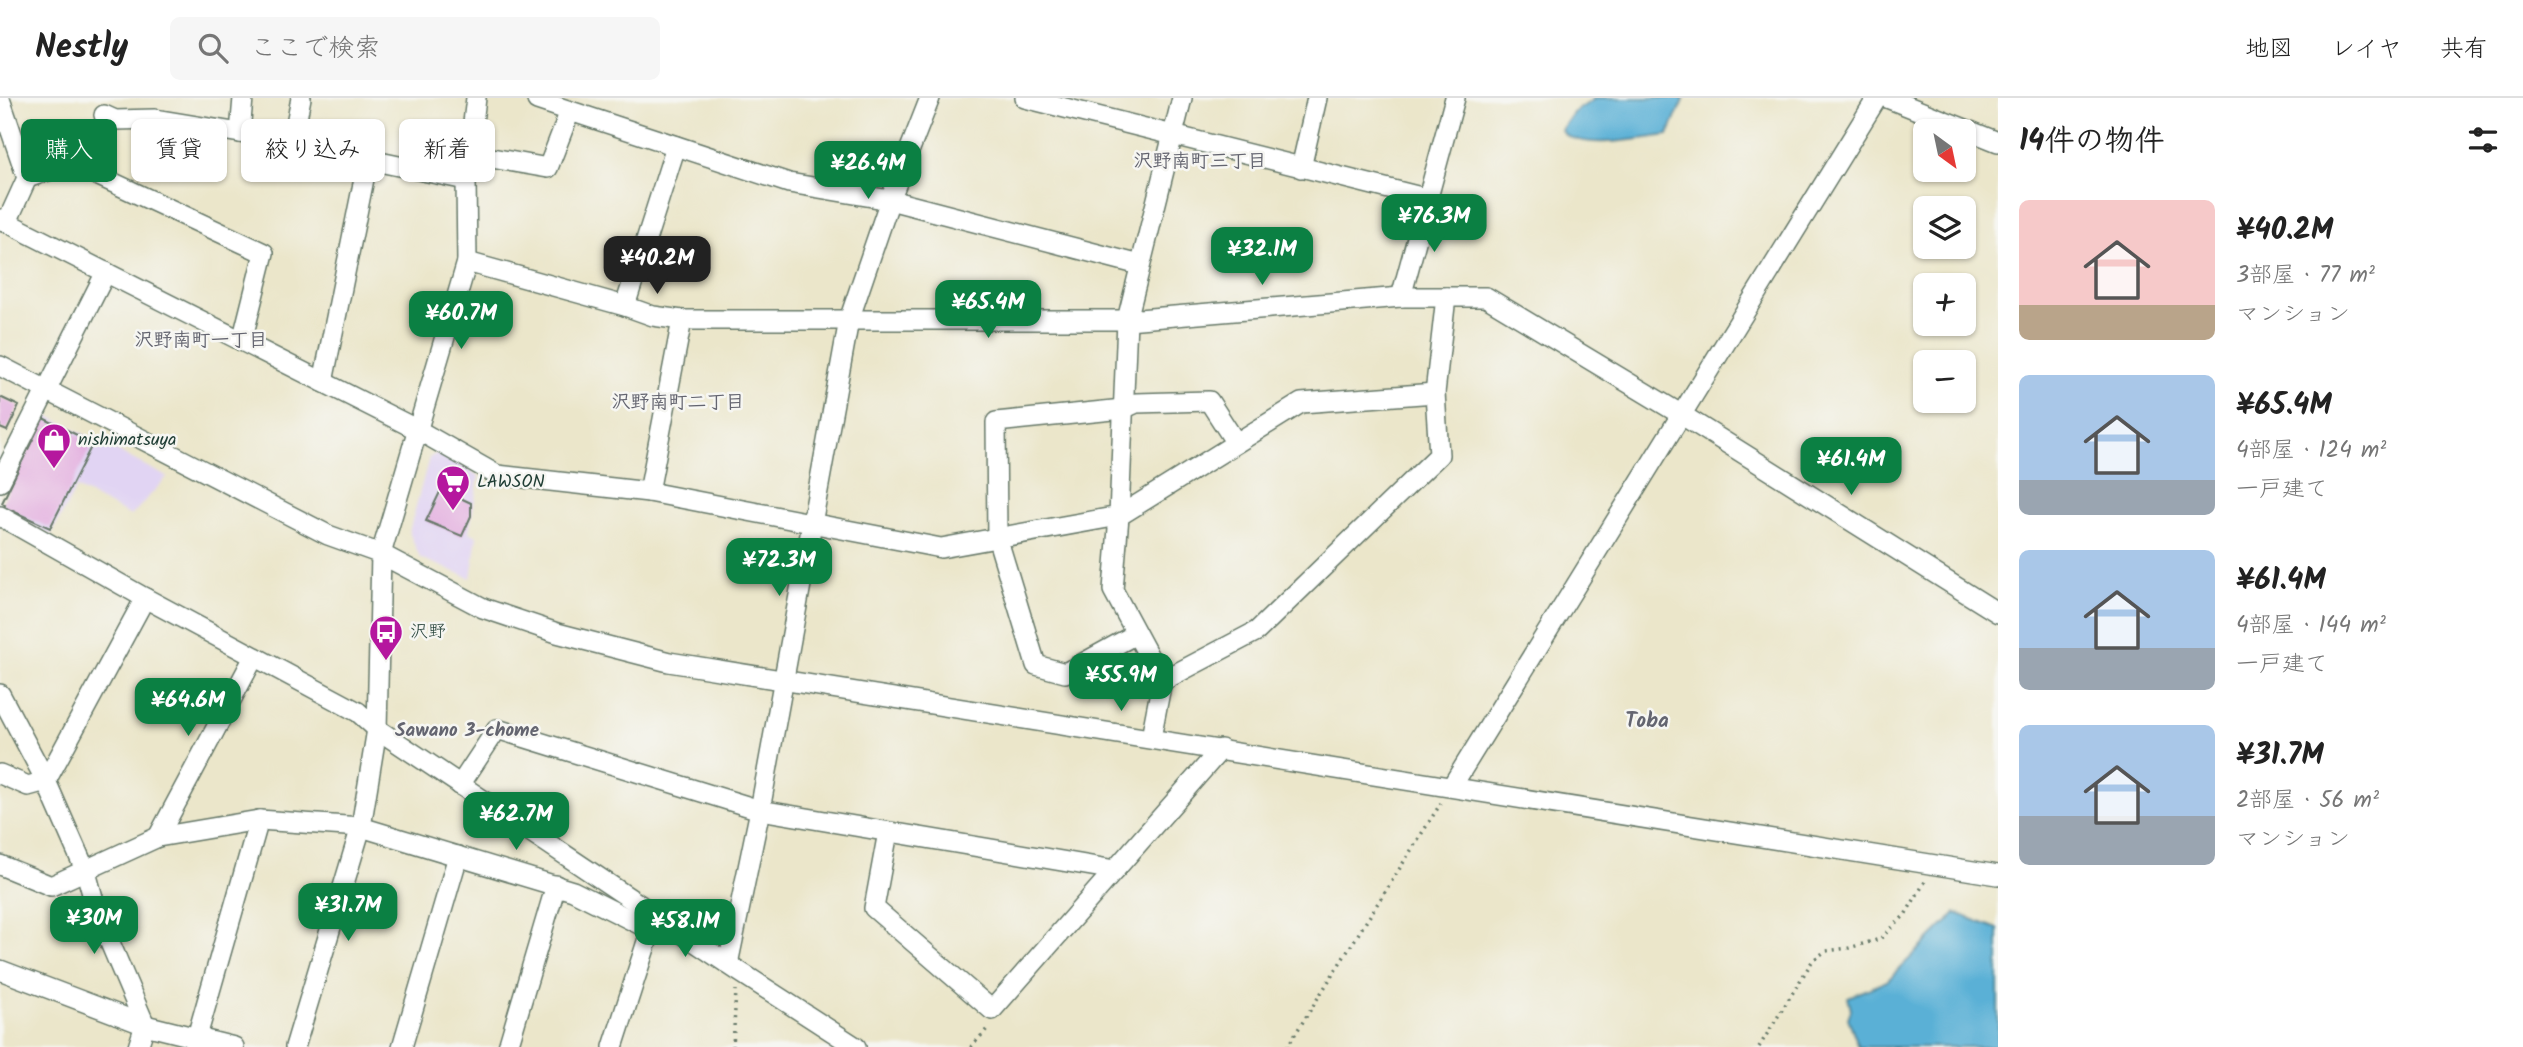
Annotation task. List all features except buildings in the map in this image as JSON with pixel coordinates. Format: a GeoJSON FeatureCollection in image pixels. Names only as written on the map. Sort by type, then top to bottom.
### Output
{"type":"FeatureCollection","features":[{"type":"Feature","properties":{"kind":"street"},"geometry":{"type":"LineString","coordinates":[[104,115],[115,120],[156,119],[240,133],[243,98]]}},
{"type":"Feature","properties":{"kind":"street"},"geometry":{"type":"LineString","coordinates":[[296,119],[300,98]]}},
{"type":"Feature","properties":{"kind":"street"},"geometry":{"type":"LineString","coordinates":[[473,119],[476,98]]}},
{"type":"Feature","properties":{"kind":"street"},"geometry":{"type":"LineString","coordinates":[[732,967],[849,320],[890,200],[930,98]]}},
{"type":"Feature","properties":{"kind":"street"},"geometry":{"type":"LineString","coordinates":[[1025,98],[1429,199]]}},
{"type":"Feature","properties":{"kind":"street"},"geometry":{"type":"LineString","coordinates":[[1151,738],[1161,681],[1113,590],[1119,516],[1127,320],[1182,98]]}},
{"type":"Feature","properties":{"kind":"street"},"geometry":{"type":"LineString","coordinates":[[1300,168],[1317,98]]}},
{"type":"Feature","properties":{"kind":"street"},"geometry":{"type":"LineString","coordinates":[[1401,297],[1455,98]]}},
{"type":"Feature","properties":{"kind":"street"},"geometry":{"type":"LineString","coordinates":[[1452,786],[1877,98]]}},
{"type":"Feature","properties":{"kind":"street"},"geometry":{"type":"LineString","coordinates":[[1887,98],[1998,142]]}},
{"type":"Feature","properties":{"kind":"street"},"geometry":{"type":"LineString","coordinates":[[0,99],[21,160]]}},
{"type":"Feature","properties":{"kind":"street"},"geometry":{"type":"LineString","coordinates":[[537,100],[789,183],[890,200],[1140,265]]}},
{"type":"Feature","properties":{"kind":"street"},"geometry":{"type":"LineString","coordinates":[[495,159],[548,168],[570,111]]}},
{"type":"Feature","properties":{"kind":"street"},"geometry":{"type":"LineString","coordinates":[[625,306],[676,146]]}},
{"type":"Feature","properties":{"kind":"street"},"geometry":{"type":"LineString","coordinates":[[25,182],[3,220],[416,429],[497,475],[649,492],[941,548],[1119,516],[1301,402],[1435,393]]}},
{"type":"Feature","properties":{"kind":"street"},"geometry":{"type":"LineString","coordinates":[[112,182],[264,253],[242,341]]}},
{"type":"Feature","properties":{"kind":"street"},"geometry":{"type":"LineString","coordinates":[[323,382],[363,182]]}},
{"type":"Feature","properties":{"kind":"street"},"geometry":{"type":"LineString","coordinates":[[295,1047],[361,827],[377,729],[381,554],[467,262],[466,182]]}},
{"type":"Feature","properties":{"kind":"street"},"geometry":{"type":"LineString","coordinates":[[467,262],[653,316],[682,320],[1127,320],[1401,297],[1486,297],[1682,415],[1998,613]]}},
{"type":"Feature","properties":{"kind":"street"},"geometry":{"type":"LineString","coordinates":[[0,482],[106,272]]}},
{"type":"Feature","properties":{"kind":"street"},"geometry":{"type":"LineString","coordinates":[[1161,681],[1257,631],[1440,455],[1435,393],[1446,297]]}},
{"type":"Feature","properties":{"kind":"street"},"geometry":{"type":"LineString","coordinates":[[649,492],[682,320]]}},
{"type":"Feature","properties":{"kind":"street"},"geometry":{"type":"LineString","coordinates":[[0,366],[328,535],[381,554],[483,608],[557,633],[668,662],[1998,875]]}},
{"type":"Feature","properties":{"kind":"street"},"geometry":{"type":"LineString","coordinates":[[1136,634],[1065,673],[1036,665],[998,537],[996,422],[1123,409],[1136,403],[1209,401],[1236,443]]}},
{"type":"Feature","properties":{"kind":"street"},"geometry":{"type":"LineString","coordinates":[[0,516],[145,598],[358,712],[377,729],[653,922],[732,967],[856,1047]]}},
{"type":"Feature","properties":{"kind":"street"},"geometry":{"type":"LineString","coordinates":[[0,775],[28,786],[46,781],[145,598]]}},
{"type":"Feature","properties":{"kind":"street"},"geometry":{"type":"LineString","coordinates":[[158,838],[254,657]]}},
{"type":"Feature","properties":{"kind":"street"},"geometry":{"type":"LineString","coordinates":[[0,694],[46,781],[86,872],[97,912],[145,1025],[138,1047]]}},
{"type":"Feature","properties":{"kind":"street"},"geometry":{"type":"LineString","coordinates":[[460,785],[497,729],[760,810],[1115,870]]}},
{"type":"Feature","properties":{"kind":"street"},"geometry":{"type":"LineString","coordinates":[[888,832],[874,908],[992,1010],[1221,750]]}},
{"type":"Feature","properties":{"kind":"street"},"geometry":{"type":"LineString","coordinates":[[195,1042],[259,820]]}},
{"type":"Feature","properties":{"kind":"street"},"geometry":{"type":"LineString","coordinates":[[0,865],[51,886],[158,838],[259,820],[361,827],[556,885],[653,922]]}},
{"type":"Feature","properties":{"kind":"street"},"geometry":{"type":"LineString","coordinates":[[402,1047],[458,856]]}},
{"type":"Feature","properties":{"kind":"street"},"geometry":{"type":"LineString","coordinates":[[508,1047],[556,885]]}},
{"type":"Feature","properties":{"kind":"street"},"geometry":{"type":"LineString","coordinates":[[613,1047],[653,922]]}},
{"type":"Feature","properties":{"kind":"street"},"geometry":{"type":"LineString","coordinates":[[0,970],[195,1042],[234,1047]]}},
{"type":"Feature","properties":{"kind":"path"},"geometry":{"type":"LineString","coordinates":[[1287,1047],[1452,786]]}},
{"type":"Feature","properties":{"kind":"path"},"geometry":{"type":"LineString","coordinates":[[1759,1047],[1813,960],[1826,950],[1849,948],[1880,939],[1905,915],[1922,888],[1932,865]]}},
{"type":"Feature","properties":{"kind":"path"},"geometry":{"type":"LineString","coordinates":[[732,967],[733,1047]]}},
{"type":"Feature","properties":{"kind":"path"},"geometry":{"type":"LineString","coordinates":[[971,1047],[993,1022],[992,1010]]}},
{"type":"Feature","properties":{"kind":"shaded area"},"geometry":{"type":"Polygon","coordinates":[[[47,415],[167,477],[131,516],[76,488],[51,535],[4,509],[2,504],[42,419],[47,415]]]}},
{"type":"Feature","properties":{"kind":"shaded area"},"geometry":{"type":"Polygon","coordinates":[[[439,452],[479,476],[469,532],[477,536],[471,578],[420,558],[409,532],[429,458],[439,452]]]}},
{"type":"Feature","properties":{"kind":"water"},"geometry":{"type":"Polygon","coordinates":[[[1593,98],[1684,98],[1668,135],[1612,142],[1569,137],[1561,130],[1573,113],[1593,98]]]}},
{"type":"Feature","properties":{"kind":"water"},"geometry":{"type":"Polygon","coordinates":[[[1956,913],[1998,929],[1998,1047],[1859,1047],[1848,1018],[1851,1010],[1848,997],[1887,981],[1956,913]]]}},
{"type":"Feature","properties":{"kind":"place","name":"nishimatsuya"},"geometry":{"type":"Point","coordinates":[54,470]}},
{"type":"Feature","properties":{"kind":"place","name":"LAWSON"},"geometry":{"type":"Point","coordinates":[453,512]}},
{"type":"Feature","properties":{"kind":"place","name":"沢野"},"geometry":{"type":"Point","coordinates":[386,662]}},
{"type":"Feature","properties":{"kind":"district","name":"沢野南町三丁目"},"geometry":{"type":"Point","coordinates":[1200,162]}},
{"type":"Feature","properties":{"kind":"district","name":"沢野南町一丁目"},"geometry":{"type":"Point","coordinates":[201,341]}},
{"type":"Feature","properties":{"kind":"district","name":"沢野南町二丁目"},"geometry":{"type":"Point","coordinates":[678,403]}},
{"type":"Feature","properties":{"kind":"district","name":"Toba"},"geometry":{"type":"Point","coordinates":[1647,721]}},
{"type":"Feature","properties":{"kind":"district","name":"Sawano 3-chome"},"geometry":{"type":"Point","coordinates":[467,731]}}]}
